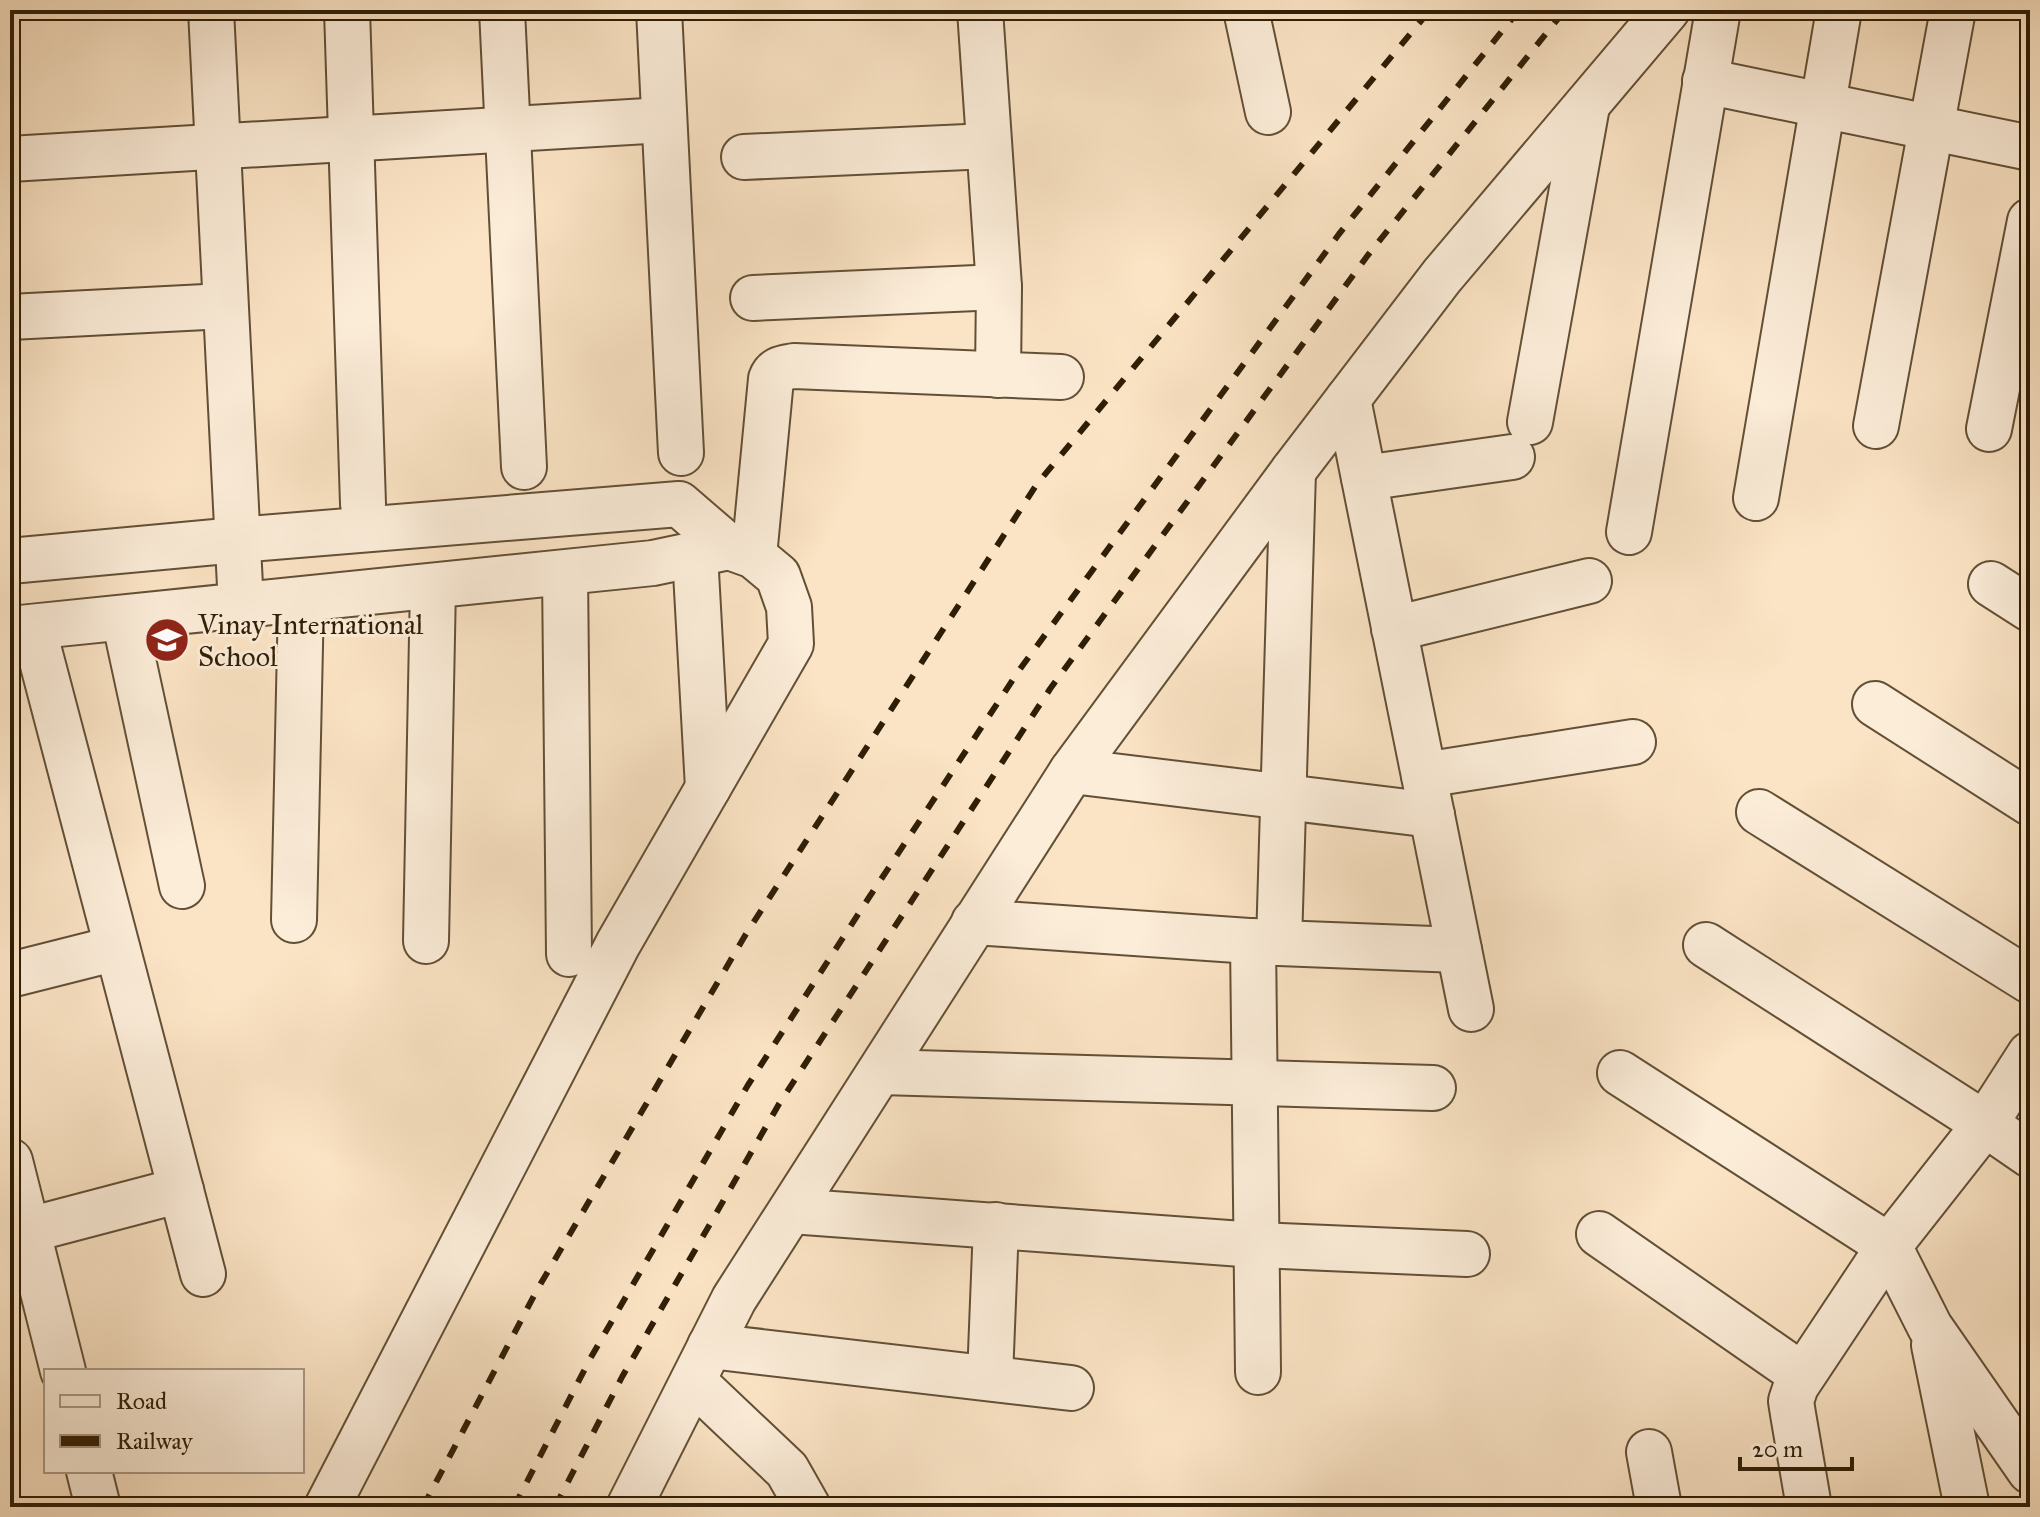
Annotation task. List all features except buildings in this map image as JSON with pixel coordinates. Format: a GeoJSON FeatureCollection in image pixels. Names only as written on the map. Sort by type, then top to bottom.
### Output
{"type":"FeatureCollection","features":[{"type":"Feature","properties":{"kind":"street"},"geometry":{"type":"LineString","coordinates":[[211,10],[241,606]]}},
{"type":"Feature","properties":{"kind":"street"},"geometry":{"type":"LineString","coordinates":[[347,10],[363,504]]}},
{"type":"Feature","properties":{"kind":"street"},"geometry":{"type":"LineString","coordinates":[[502,10],[524,467]]}},
{"type":"Feature","properties":{"kind":"street"},"geometry":{"type":"LineString","coordinates":[[659,10],[681,453]]}},
{"type":"Feature","properties":{"kind":"street"},"geometry":{"type":"LineString","coordinates":[[980,10],[999,287],[998,375]]}},
{"type":"Feature","properties":{"kind":"street"},"geometry":{"type":"LineString","coordinates":[[1246,10],[1268,112]]}},
{"type":"Feature","properties":{"kind":"street"},"geometry":{"type":"LineString","coordinates":[[629,1507],[734,1299],[1072,771],[1293,471],[1442,276],[1667,10]]}},
{"type":"Feature","properties":{"kind":"street"},"geometry":{"type":"LineString","coordinates":[[1629,532],[1718,10]]}},
{"type":"Feature","properties":{"kind":"street"},"geometry":{"type":"LineString","coordinates":[[1756,498],[1839,10]]}},
{"type":"Feature","properties":{"kind":"street"},"geometry":{"type":"LineString","coordinates":[[1876,426],[1953,10]]}},
{"type":"Feature","properties":{"kind":"street"},"geometry":{"type":"LineString","coordinates":[[1705,81],[2030,148]]}},
{"type":"Feature","properties":{"kind":"street"},"geometry":{"type":"LineString","coordinates":[[1364,478],[1521,440],[1587,104]]}},
{"type":"Feature","properties":{"kind":"street"},"geometry":{"type":"LineString","coordinates":[[10,159],[664,120]]}},
{"type":"Feature","properties":{"kind":"street"},"geometry":{"type":"LineString","coordinates":[[744,157],[989,146]]}},
{"type":"Feature","properties":{"kind":"street"},"geometry":{"type":"LineString","coordinates":[[1989,429],[2030,221]]}},
{"type":"Feature","properties":{"kind":"street"},"geometry":{"type":"LineString","coordinates":[[753,298],[999,287]]}},
{"type":"Feature","properties":{"kind":"street"},"geometry":{"type":"LineString","coordinates":[[10,317],[225,306]]}},
{"type":"Feature","properties":{"kind":"street"},"geometry":{"type":"LineString","coordinates":[[708,788],[726,552],[773,373],[794,366],[1061,377]]}},
{"type":"Feature","properties":{"kind":"street"},"geometry":{"type":"LineString","coordinates":[[1348,399],[1471,1009]]}},
{"type":"Feature","properties":{"kind":"street"},"geometry":{"type":"LineString","coordinates":[[1258,1372],[1255,1083],[1266,942],[1283,798],[1293,471]]}},
{"type":"Feature","properties":{"kind":"street"},"geometry":{"type":"LineString","coordinates":[[10,561],[679,504],[726,552],[778,576],[789,607],[791,644],[618,944],[327,1507]]}},
{"type":"Feature","properties":{"kind":"street"},"geometry":{"type":"LineString","coordinates":[[203,1274],[117,948],[21,628],[565,573],[726,552]]}},
{"type":"Feature","properties":{"kind":"street"},"geometry":{"type":"LineString","coordinates":[[565,573],[569,954]]}},
{"type":"Feature","properties":{"kind":"street"},"geometry":{"type":"LineString","coordinates":[[1394,629],[1589,581]]}},
{"type":"Feature","properties":{"kind":"street"},"geometry":{"type":"LineString","coordinates":[[1991,584],[2030,609]]}},
{"type":"Feature","properties":{"kind":"street"},"geometry":{"type":"LineString","coordinates":[[426,941],[433,586]]}},
{"type":"Feature","properties":{"kind":"street"},"geometry":{"type":"LineString","coordinates":[[294,920],[301,600]]}},
{"type":"Feature","properties":{"kind":"street"},"geometry":{"type":"LineString","coordinates":[[124,618],[182,886]]}},
{"type":"Feature","properties":{"kind":"street"},"geometry":{"type":"LineString","coordinates":[[1875,704],[2030,803]]}},
{"type":"Feature","properties":{"kind":"street"},"geometry":{"type":"LineString","coordinates":[[1072,771],[1283,798],[1428,795],[1633,742]]}},
{"type":"Feature","properties":{"kind":"street"},"geometry":{"type":"LineString","coordinates":[[1759,812],[2030,981]]}},
{"type":"Feature","properties":{"kind":"street"},"geometry":{"type":"LineString","coordinates":[[974,922],[1266,942],[1459,950]]}},
{"type":"Feature","properties":{"kind":"street"},"geometry":{"type":"LineString","coordinates":[[1706,945],[2030,1155]]}},
{"type":"Feature","properties":{"kind":"street"},"geometry":{"type":"LineString","coordinates":[[10,975],[117,948]]}},
{"type":"Feature","properties":{"kind":"street"},"geometry":{"type":"LineString","coordinates":[[1809,1507],[1791,1401],[1796,1386],[1889,1246],[1985,1124],[2030,1054]]}},
{"type":"Feature","properties":{"kind":"street"},"geometry":{"type":"LineString","coordinates":[[881,1072],[1433,1088]]}},
{"type":"Feature","properties":{"kind":"street"},"geometry":{"type":"LineString","coordinates":[[1620,1073],[1889,1246],[1930,1327],[2030,1471]]}},
{"type":"Feature","properties":{"kind":"street"},"geometry":{"type":"LineString","coordinates":[[10,1161],[19,1233],[62,1369]]}},
{"type":"Feature","properties":{"kind":"street"},"geometry":{"type":"LineString","coordinates":[[19,1233],[181,1190]]}},
{"type":"Feature","properties":{"kind":"street"},"geometry":{"type":"LineString","coordinates":[[791,1211],[1256,1245],[1467,1254]]}},
{"type":"Feature","properties":{"kind":"street"},"geometry":{"type":"LineString","coordinates":[[990,1378],[996,1225]]}},
{"type":"Feature","properties":{"kind":"street"},"geometry":{"type":"LineString","coordinates":[[1599,1234],[1802,1375]]}},
{"type":"Feature","properties":{"kind":"street"},"geometry":{"type":"LineString","coordinates":[[1930,1327],[1967,1507]]}},
{"type":"Feature","properties":{"kind":"street"},"geometry":{"type":"LineString","coordinates":[[702,1364],[990,1378],[1071,1388]]}},
{"type":"Feature","properties":{"kind":"street"},"geometry":{"type":"LineString","coordinates":[[702,1364],[787,1470],[808,1507]]}},
{"type":"Feature","properties":{"kind":"street"},"geometry":{"type":"LineString","coordinates":[[1649,1452],[1659,1507]]}},
{"type":"Feature","properties":{"kind":"street"},"geometry":{"type":"LineString","coordinates":[[90,1473],[98,1507]]}},
{"type":"Feature","properties":{"kind":"railway"},"geometry":{"type":"LineString","coordinates":[[423,1507],[537,1290],[746,934],[1037,484],[1430,10]]}},
{"type":"Feature","properties":{"kind":"railway"},"geometry":{"type":"LineString","coordinates":[[514,1507],[590,1359],[748,1085],[1020,669],[1339,234],[1519,10]]}},
{"type":"Feature","properties":{"kind":"railway"},"geometry":{"type":"LineString","coordinates":[[555,1507],[622,1377],[779,1104],[1050,689],[1368,255],[1565,10]]}},
{"type":"Feature","properties":{"kind":"place","name":"Vinay International School"},"geometry":{"type":"Point","coordinates":[167,640]}}]}
